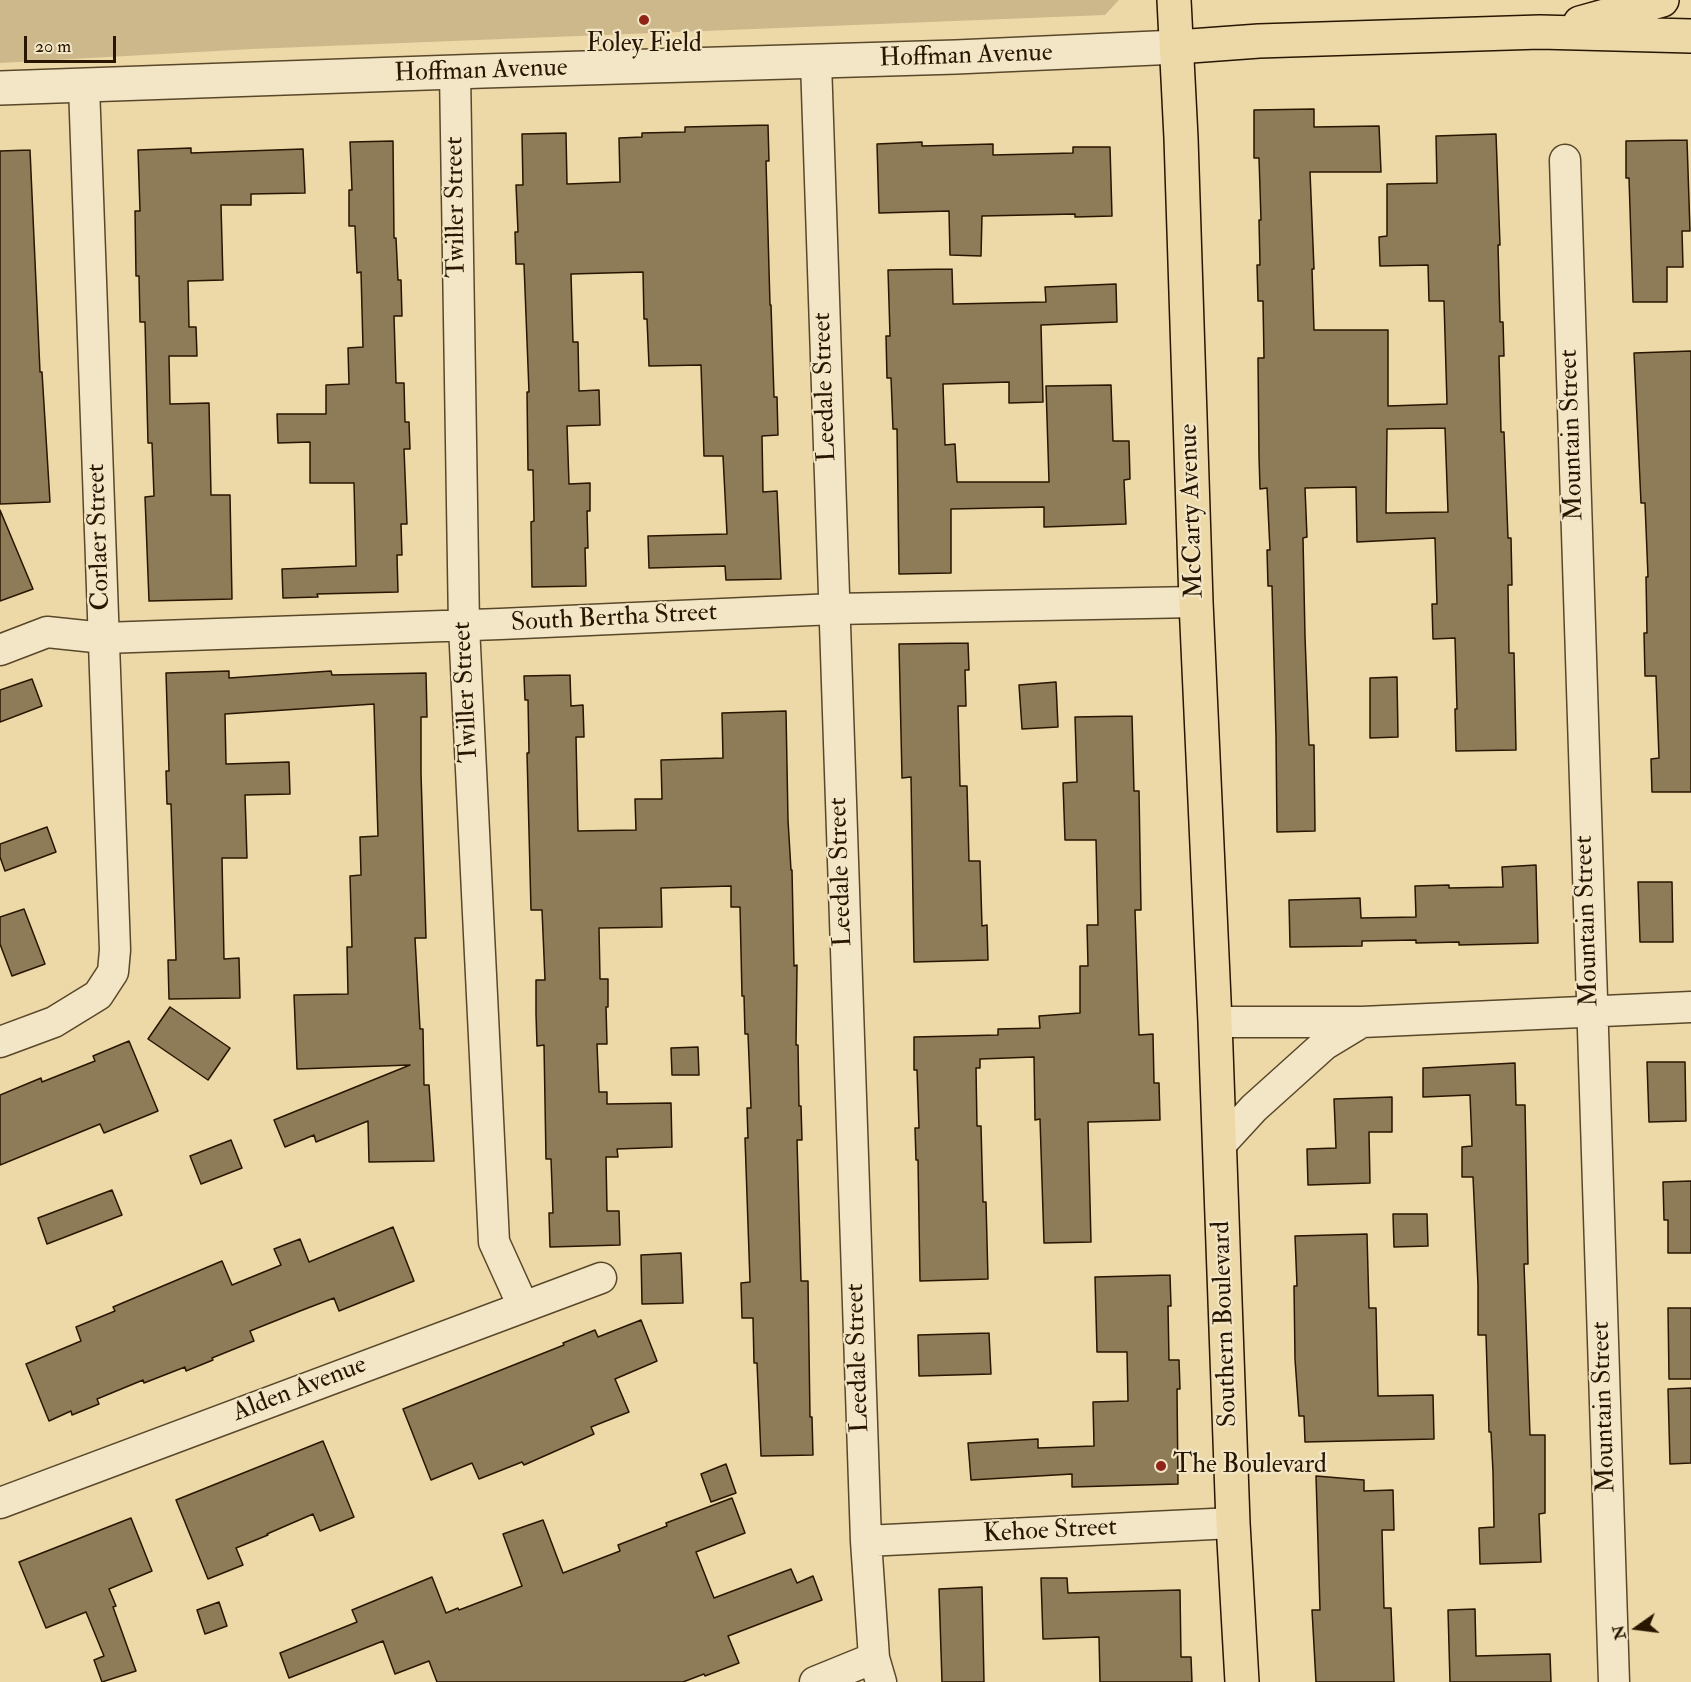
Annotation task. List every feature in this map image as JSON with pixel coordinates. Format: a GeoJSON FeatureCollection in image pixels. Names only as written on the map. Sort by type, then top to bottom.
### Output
{"type":"FeatureCollection","features":[{"type":"Feature","properties":{"kind":"main road","name":"McCarty Avenue"},"geometry":{"type":"LineString","coordinates":[[1174,0],[1196,602],[1215,1022]]}},
{"type":"Feature","properties":{"kind":"main road"},"geometry":{"type":"LineString","coordinates":[[1540,32],[1609,16],[1662,0]]}},
{"type":"Feature","properties":{"kind":"main road"},"geometry":{"type":"LineString","coordinates":[[1177,47],[1259,41],[1540,32],[1691,36]]}},
{"type":"Feature","properties":{"kind":"main road","name":"Southern Boulevard"},"geometry":{"type":"LineString","coordinates":[[1215,1022],[1233,1523],[1242,1682]]}},
{"type":"Feature","properties":{"kind":"street","name":"Hoffman Avenue"},"geometry":{"type":"LineString","coordinates":[[0,88],[1006,56],[1177,47]]}},
{"type":"Feature","properties":{"kind":"street","name":"Leedale Street"},"geometry":{"type":"LineString","coordinates":[[816,62],[866,1541],[878,1670]]}},
{"type":"Feature","properties":{"kind":"street","name":"Twiller Street"},"geometry":{"type":"LineString","coordinates":[[455,72],[464,626],[494,1242],[523,1306]]}},
{"type":"Feature","properties":{"kind":"street","name":"Corlaer Street"},"geometry":{"type":"LineString","coordinates":[[0,1042],[54,1022],[98,995],[113,972],[115,950],[84,86]]}},
{"type":"Feature","properties":{"kind":"street","name":"Mountain Street"},"geometry":{"type":"LineString","coordinates":[[1564,160],[1614,1682]]}},
{"type":"Feature","properties":{"kind":"street","name":"South Bertha Street"},"geometry":{"type":"LineString","coordinates":[[0,650],[47,632],[104,638],[464,626],[834,609],[1196,602]]}},
{"type":"Feature","properties":{"kind":"street"},"geometry":{"type":"LineString","coordinates":[[1215,1022],[1362,1022],[1691,1006]]}},
{"type":"Feature","properties":{"kind":"street"},"geometry":{"type":"LineString","coordinates":[[1219,1146],[1254,1108],[1324,1046],[1362,1022]]}},
{"type":"Feature","properties":{"kind":"street","name":"Alden Avenue"},"geometry":{"type":"LineString","coordinates":[[0,1503],[601,1278]]}},
{"type":"Feature","properties":{"kind":"street","name":"Kehoe Street"},"geometry":{"type":"LineString","coordinates":[[866,1541],[1233,1523]]}},
{"type":"Feature","properties":{"kind":"street"},"geometry":{"type":"LineString","coordinates":[[815,1682],[878,1670]]}},
{"type":"Feature","properties":{"kind":"shaded area"},"geometry":{"type":"Polygon","coordinates":[[[0,0],[1119,0],[1105,15],[252,49],[0,63],[0,0]]]}},
{"type":"Feature","properties":{"kind":"building"},"geometry":{"type":"Polygon","coordinates":[[[1314,109],[1314,127],[1379,126],[1381,172],[1310,172],[1314,269],[1312,269],[1314,330],[1388,330],[1388,406],[1447,404],[1444,301],[1429,301],[1428,265],[1380,266],[1379,237],[1387,236],[1387,184],[1437,183],[1436,136],[1496,134],[1500,322],[1503,322],[1504,356],[1499,356],[1501,432],[1504,432],[1508,538],[1511,538],[1512,585],[1508,585],[1509,653],[1514,653],[1516,750],[1456,751],[1455,638],[1433,639],[1432,604],[1437,604],[1435,538],[1357,542],[1356,487],[1305,488],[1307,537],[1303,538],[1305,636],[1309,745],[1314,745],[1315,831],[1277,832],[1272,586],[1268,586],[1267,550],[1270,550],[1267,488],[1260,489],[1258,358],[1264,358],[1263,301],[1258,301],[1257,265],[1260,265],[1259,220],[1261,220],[1259,158],[1254,158],[1254,110],[1314,109]],[[1445,428],[1387,429],[1386,513],[1448,512],[1445,428]]]}},
{"type":"Feature","properties":{"kind":"building"},"geometry":{"type":"Polygon","coordinates":[[[768,125],[769,161],[766,161],[770,305],[778,435],[762,436],[763,492],[777,491],[781,579],[726,580],[725,566],[649,568],[648,536],[727,534],[723,456],[704,456],[701,365],[649,366],[647,319],[644,319],[643,272],[571,274],[573,342],[578,342],[579,391],[599,390],[600,425],[567,426],[569,484],[590,483],[590,511],[587,511],[588,548],[585,548],[586,586],[532,587],[533,470],[528,470],[527,392],[529,392],[524,264],[516,264],[515,232],[518,232],[516,185],[523,185],[522,134],[566,133],[567,184],[620,182],[619,138],[642,137],[642,133],[685,132],[685,127],[768,125]]]}},
{"type":"Feature","properties":{"kind":"building"},"geometry":{"type":"Polygon","coordinates":[[[1687,140],[1690,231],[1682,231],[1683,267],[1667,267],[1667,302],[1633,302],[1626,141],[1687,140]]]}},
{"type":"Feature","properties":{"kind":"building"},"geometry":{"type":"Polygon","coordinates":[[[393,141],[394,238],[396,238],[398,280],[401,280],[402,316],[394,316],[396,383],[404,383],[405,422],[409,422],[410,449],[404,449],[407,524],[401,524],[402,555],[397,555],[398,592],[317,594],[318,597],[283,598],[282,569],[356,566],[354,483],[310,483],[310,442],[278,443],[277,414],[326,414],[326,385],[349,384],[348,348],[363,347],[361,272],[357,273],[355,226],[349,226],[349,190],[352,190],[350,142],[393,141]]]}},
{"type":"Feature","properties":{"kind":"building"},"geometry":{"type":"Polygon","coordinates":[[[922,142],[922,146],[993,144],[993,155],[1073,153],[1073,147],[1110,147],[1112,216],[1075,217],[1075,214],[982,216],[981,256],[950,255],[949,211],[879,213],[877,144],[922,142]]]}},
{"type":"Feature","properties":{"kind":"building"},"geometry":{"type":"Polygon","coordinates":[[[191,148],[191,153],[303,149],[305,193],[251,194],[251,205],[221,205],[223,280],[188,281],[189,327],[196,327],[197,356],[169,356],[170,404],[209,403],[211,495],[230,495],[232,599],[149,601],[145,497],[154,496],[152,443],[148,443],[145,322],[140,322],[139,276],[136,276],[135,211],[140,211],[138,150],[191,148]]]}},
{"type":"Feature","properties":{"kind":"building"},"geometry":{"type":"Polygon","coordinates":[[[30,150],[40,372],[42,372],[50,502],[0,504],[0,151],[30,150]]]}},
{"type":"Feature","properties":{"kind":"building"},"geometry":{"type":"Polygon","coordinates":[[[952,269],[953,304],[1046,302],[1045,287],[1116,284],[1117,322],[1041,325],[1043,402],[1009,403],[1009,382],[943,384],[945,445],[955,444],[957,482],[1049,482],[1046,386],[1111,385],[1113,441],[1129,441],[1130,479],[1124,480],[1126,524],[1044,527],[1044,507],[951,509],[951,573],[899,574],[897,429],[893,429],[891,378],[887,378],[886,336],[890,336],[888,270],[952,269]]]}},
{"type":"Feature","properties":{"kind":"building"},"geometry":{"type":"Polygon","coordinates":[[[1691,351],[1691,792],[1652,792],[1651,759],[1659,758],[1656,676],[1645,676],[1644,633],[1647,633],[1646,577],[1648,577],[1645,503],[1641,503],[1634,353],[1691,351]]]}},
{"type":"Feature","properties":{"kind":"building"},"geometry":{"type":"Polygon","coordinates":[[[0,510],[33,589],[0,601],[0,510]]]}},
{"type":"Feature","properties":{"kind":"building"},"geometry":{"type":"Polygon","coordinates":[[[968,643],[969,670],[965,670],[966,706],[958,706],[960,786],[967,786],[969,861],[980,861],[982,926],[987,925],[988,960],[914,962],[911,777],[902,778],[899,644],[968,643]]]}},
{"type":"Feature","properties":{"kind":"building"},"geometry":{"type":"Polygon","coordinates":[[[229,671],[229,678],[331,671],[332,675],[426,673],[427,717],[421,717],[421,773],[426,938],[415,938],[420,1029],[423,1029],[424,1085],[429,1085],[434,1161],[369,1162],[368,1121],[316,1142],[314,1135],[285,1147],[274,1120],[410,1065],[297,1069],[294,995],[348,994],[347,947],[352,947],[350,876],[361,875],[360,837],[378,836],[374,704],[225,714],[226,764],[289,762],[290,794],[245,795],[247,858],[222,858],[224,959],[239,958],[240,998],[169,999],[168,960],[176,960],[171,804],[167,804],[166,771],[169,771],[166,673],[229,671]]]}},
{"type":"Feature","properties":{"kind":"building"},"geometry":{"type":"Polygon","coordinates":[[[570,675],[571,706],[583,705],[584,737],[576,737],[578,831],[636,830],[635,799],[662,799],[661,760],[723,758],[722,713],[786,711],[794,966],[797,965],[796,1045],[798,1045],[802,1140],[797,1140],[801,1281],[808,1281],[810,1417],[812,1417],[813,1455],[761,1456],[753,1318],[742,1318],[741,1283],[750,1282],[745,1138],[748,1138],[747,1108],[751,1108],[748,1034],[745,1034],[744,996],[742,996],[740,907],[731,907],[731,886],[661,888],[662,927],[599,928],[600,979],[608,979],[608,1007],[606,1007],[607,1044],[597,1044],[599,1092],[607,1092],[607,1104],[671,1103],[672,1147],[617,1149],[618,1157],[606,1157],[607,1211],[619,1211],[620,1245],[550,1247],[549,1213],[553,1213],[551,1159],[546,1159],[544,1045],[537,1046],[536,1014],[536,980],[545,980],[542,910],[531,910],[528,700],[525,700],[524,676],[570,675]]]}},
{"type":"Feature","properties":{"kind":"building"},"geometry":{"type":"Polygon","coordinates":[[[1397,677],[1398,737],[1370,738],[1370,678],[1397,677]]]}},
{"type":"Feature","properties":{"kind":"building"},"geometry":{"type":"Polygon","coordinates":[[[32,679],[42,706],[0,722],[0,690],[32,679]]]}},
{"type":"Feature","properties":{"kind":"building"},"geometry":{"type":"Polygon","coordinates":[[[1056,682],[1058,727],[1022,729],[1019,685],[1056,682]]]}},
{"type":"Feature","properties":{"kind":"building"},"geometry":{"type":"Polygon","coordinates":[[[1132,716],[1134,791],[1139,791],[1141,910],[1135,910],[1139,1035],[1153,1034],[1154,1083],[1159,1083],[1160,1120],[1088,1122],[1091,1242],[1044,1243],[1040,1119],[1035,1120],[1034,1057],[980,1059],[980,1068],[976,1068],[977,1126],[981,1126],[988,1279],[920,1281],[918,1160],[916,1160],[915,1128],[919,1128],[917,1070],[914,1070],[914,1037],[998,1035],[998,1029],[1040,1028],[1039,1016],[1080,1013],[1080,966],[1088,966],[1087,925],[1098,925],[1096,840],[1065,840],[1063,783],[1077,782],[1075,717],[1132,716]]]}},
{"type":"Feature","properties":{"kind":"building"},"geometry":{"type":"Polygon","coordinates":[[[47,827],[56,852],[5,871],[0,857],[0,844],[47,827]]]}},
{"type":"Feature","properties":{"kind":"building"},"geometry":{"type":"Polygon","coordinates":[[[1536,865],[1538,943],[1459,945],[1459,942],[1416,943],[1416,940],[1362,941],[1362,946],[1290,947],[1289,900],[1360,898],[1361,918],[1416,917],[1415,886],[1503,887],[1502,867],[1536,865]]]}},
{"type":"Feature","properties":{"kind":"building"},"geometry":{"type":"Polygon","coordinates":[[[1638,882],[1672,882],[1673,942],[1640,942],[1638,882]]]}},
{"type":"Feature","properties":{"kind":"building"},"geometry":{"type":"Polygon","coordinates":[[[24,909],[45,964],[12,976],[0,944],[0,917],[24,909]]]}},
{"type":"Feature","properties":{"kind":"building"},"geometry":{"type":"Polygon","coordinates":[[[170,1007],[230,1048],[208,1080],[148,1039],[170,1007]]]}},
{"type":"Feature","properties":{"kind":"building"},"geometry":{"type":"Polygon","coordinates":[[[129,1041],[158,1111],[104,1133],[100,1124],[0,1165],[0,1095],[41,1078],[42,1082],[95,1061],[93,1056],[129,1041]]]}},
{"type":"Feature","properties":{"kind":"building"},"geometry":{"type":"Polygon","coordinates":[[[698,1047],[699,1075],[672,1075],[671,1048],[698,1047]]]}},
{"type":"Feature","properties":{"kind":"building"},"geometry":{"type":"Polygon","coordinates":[[[1647,1062],[1685,1062],[1686,1121],[1649,1122],[1647,1062]]]}},
{"type":"Feature","properties":{"kind":"building"},"geometry":{"type":"Polygon","coordinates":[[[1515,1063],[1516,1105],[1525,1105],[1528,1264],[1524,1264],[1530,1435],[1545,1435],[1545,1513],[1539,1514],[1541,1562],[1480,1564],[1479,1528],[1494,1527],[1493,1472],[1491,1432],[1489,1432],[1486,1335],[1478,1335],[1473,1177],[1462,1177],[1462,1147],[1472,1146],[1470,1095],[1423,1097],[1423,1068],[1515,1063]]]}},
{"type":"Feature","properties":{"kind":"building"},"geometry":{"type":"Polygon","coordinates":[[[1392,1097],[1392,1132],[1369,1132],[1370,1183],[1308,1185],[1307,1149],[1336,1148],[1334,1099],[1392,1097]]]}},
{"type":"Feature","properties":{"kind":"building"},"geometry":{"type":"Polygon","coordinates":[[[231,1140],[242,1168],[201,1184],[190,1156],[231,1140]]]}},
{"type":"Feature","properties":{"kind":"building"},"geometry":{"type":"Polygon","coordinates":[[[1691,1181],[1691,1253],[1668,1253],[1668,1220],[1664,1220],[1663,1182],[1691,1181]]]}},
{"type":"Feature","properties":{"kind":"building"},"geometry":{"type":"Polygon","coordinates":[[[112,1190],[122,1215],[47,1244],[38,1218],[112,1190]]]}},
{"type":"Feature","properties":{"kind":"building"},"geometry":{"type":"Polygon","coordinates":[[[1393,1214],[1427,1214],[1428,1246],[1394,1247],[1393,1214]]]}},
{"type":"Feature","properties":{"kind":"building"},"geometry":{"type":"Polygon","coordinates":[[[393,1227],[414,1281],[339,1311],[334,1298],[300,1311],[250,1331],[254,1341],[212,1358],[213,1360],[186,1371],[185,1367],[144,1383],[143,1380],[97,1399],[99,1404],[72,1415],[71,1411],[49,1421],[26,1364],[81,1341],[76,1327],[115,1311],[113,1307],[222,1261],[232,1285],[281,1265],[274,1249],[300,1239],[309,1262],[393,1227]]]}},
{"type":"Feature","properties":{"kind":"building"},"geometry":{"type":"Polygon","coordinates":[[[1367,1234],[1369,1308],[1376,1308],[1378,1396],[1433,1395],[1434,1439],[1305,1442],[1304,1416],[1299,1416],[1295,1359],[1294,1286],[1297,1286],[1295,1236],[1367,1234]]]}},
{"type":"Feature","properties":{"kind":"building"},"geometry":{"type":"Polygon","coordinates":[[[681,1253],[683,1303],[642,1304],[641,1255],[681,1253]]]}},
{"type":"Feature","properties":{"kind":"building"},"geometry":{"type":"Polygon","coordinates":[[[1170,1275],[1169,1360],[1179,1360],[1178,1484],[1072,1487],[1072,1474],[971,1480],[968,1443],[1038,1439],[1038,1448],[1094,1446],[1093,1402],[1128,1401],[1127,1352],[1097,1352],[1095,1277],[1170,1275]]]}},
{"type":"Feature","properties":{"kind":"building"},"geometry":{"type":"Polygon","coordinates":[[[1668,1308],[1691,1308],[1691,1379],[1669,1379],[1668,1308]]]}},
{"type":"Feature","properties":{"kind":"building"},"geometry":{"type":"Polygon","coordinates":[[[641,1320],[657,1361],[615,1379],[629,1412],[591,1427],[594,1434],[524,1465],[522,1462],[479,1479],[472,1463],[431,1480],[403,1409],[564,1345],[563,1343],[595,1330],[598,1337],[641,1320]]]}},
{"type":"Feature","properties":{"kind":"building"},"geometry":{"type":"Polygon","coordinates":[[[989,1333],[991,1374],[919,1376],[918,1335],[989,1333]]]}},
{"type":"Feature","properties":{"kind":"building"},"geometry":{"type":"Polygon","coordinates":[[[1691,1388],[1691,1463],[1670,1464],[1668,1389],[1691,1388]]]}},
{"type":"Feature","properties":{"kind":"building"},"geometry":{"type":"Polygon","coordinates":[[[323,1441],[354,1517],[320,1531],[313,1514],[236,1548],[243,1565],[208,1579],[176,1500],[323,1441]]]}},
{"type":"Feature","properties":{"kind":"building"},"geometry":{"type":"Polygon","coordinates":[[[726,1464],[736,1493],[711,1502],[701,1474],[726,1464]]]}},
{"type":"Feature","properties":{"kind":"building"},"geometry":{"type":"Polygon","coordinates":[[[1316,1476],[1364,1480],[1364,1491],[1393,1490],[1394,1530],[1382,1530],[1384,1608],[1391,1608],[1394,1682],[1316,1682],[1312,1610],[1320,1610],[1316,1476]]]}},
{"type":"Feature","properties":{"kind":"building"},"geometry":{"type":"Polygon","coordinates":[[[732,1498],[745,1533],[696,1552],[714,1598],[791,1569],[797,1583],[813,1576],[822,1600],[728,1636],[739,1663],[683,1682],[437,1682],[429,1661],[395,1674],[383,1641],[289,1678],[280,1653],[357,1622],[352,1610],[432,1577],[446,1613],[522,1586],[503,1534],[543,1520],[563,1573],[620,1551],[618,1545],[667,1526],[666,1523],[732,1498]]]}},
{"type":"Feature","properties":{"kind":"building"},"geometry":{"type":"Polygon","coordinates":[[[131,1518],[152,1571],[109,1589],[116,1606],[113,1607],[136,1671],[102,1682],[94,1660],[104,1656],[86,1612],[46,1628],[19,1562],[131,1518]]]}},
{"type":"Feature","properties":{"kind":"building"},"geometry":{"type":"Polygon","coordinates":[[[1041,1578],[1067,1578],[1068,1593],[1180,1590],[1181,1657],[1191,1657],[1192,1682],[1100,1682],[1099,1637],[1043,1639],[1041,1578]]]}},
{"type":"Feature","properties":{"kind":"building"},"geometry":{"type":"Polygon","coordinates":[[[982,1587],[984,1682],[942,1682],[939,1589],[982,1587]]]}},
{"type":"Feature","properties":{"kind":"building"},"geometry":{"type":"Polygon","coordinates":[[[219,1602],[227,1626],[205,1634],[197,1610],[219,1602]]]}},
{"type":"Feature","properties":{"kind":"building"},"geometry":{"type":"Polygon","coordinates":[[[1475,1609],[1476,1656],[1550,1654],[1551,1682],[1450,1682],[1448,1610],[1475,1609]]]}},
{"type":"Feature","properties":{"kind":"place","name":"Foley Field"},"geometry":{"type":"Point","coordinates":[644,20]}},
{"type":"Feature","properties":{"kind":"place","name":"The Boulevard"},"geometry":{"type":"Point","coordinates":[1161,1466]}}]}
